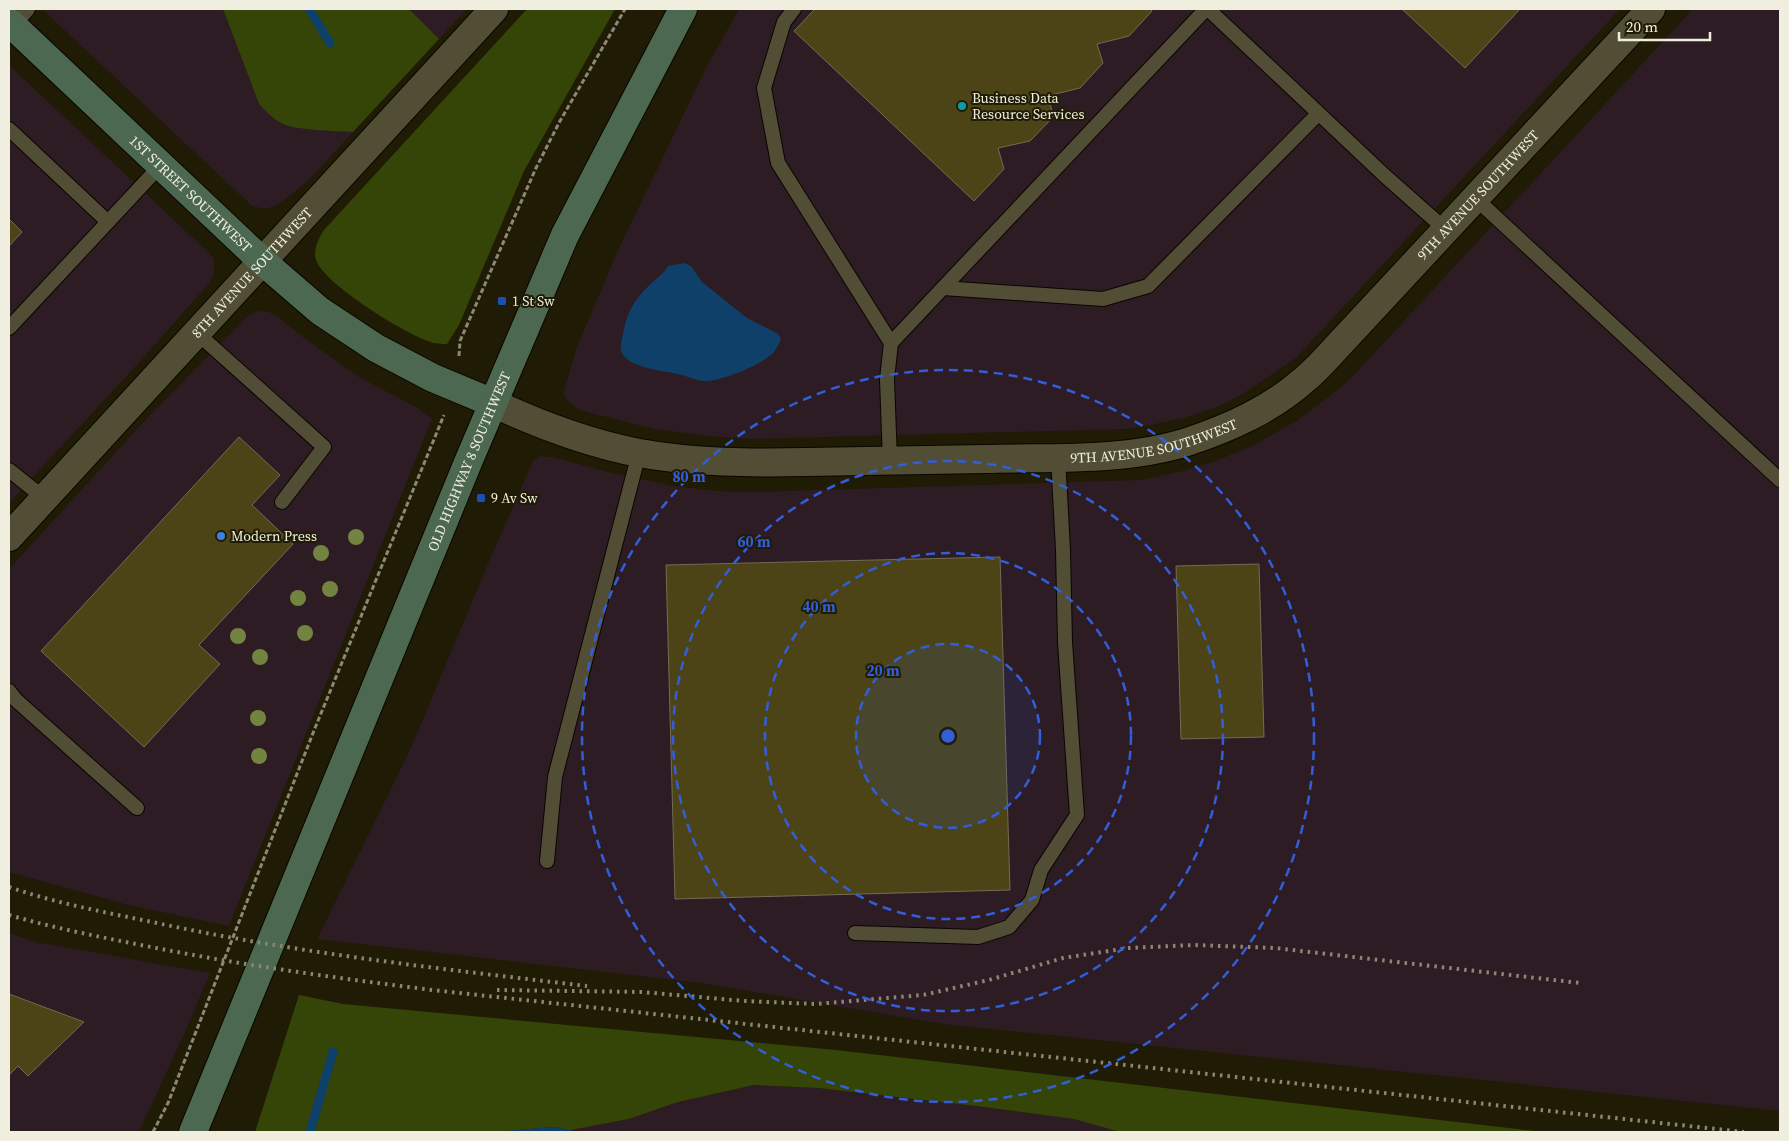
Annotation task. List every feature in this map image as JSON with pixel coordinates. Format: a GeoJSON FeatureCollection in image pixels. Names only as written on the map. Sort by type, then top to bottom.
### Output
{"type":"FeatureCollection","features":[{"type":"Feature","properties":{"kind":"street","name":"8TH AVENUE SOUTHWEST"},"geometry":{"type":"LineString","coordinates":[[9,537],[494,9]]}},
{"type":"Feature","properties":{"kind":"street","name":"OLD HIGHWAY 8 SOUTHWEST"},"geometry":{"type":"LineString","coordinates":[[194,1132],[493,403],[564,235],[683,9]]}},
{"type":"Feature","properties":{"kind":"street","name":"9TH AVENUE SOUTHWEST"},"geometry":{"type":"LineString","coordinates":[[493,403],[540,425],[639,453],[702,460],[758,463],[1140,453],[1184,442],[1227,428],[1266,407],[1303,381],[1336,349],[1651,9]]}},
{"type":"Feature","properties":{"kind":"street","name":"1ST STREET SOUTHWEST"},"geometry":{"type":"LineString","coordinates":[[16,19],[162,165],[262,261],[320,311],[376,348],[433,378],[493,403]]}},
{"type":"Feature","properties":{"kind":"lane"},"geometry":{"type":"LineString","coordinates":[[794,9],[784,22],[764,88],[778,163],[891,343]]}},
{"type":"Feature","properties":{"kind":"lane"},"geometry":{"type":"LineString","coordinates":[[890,461],[887,379],[891,343],[1207,9],[1318,114],[1446,230]]}},
{"type":"Feature","properties":{"kind":"lane"},"geometry":{"type":"LineString","coordinates":[[943,288],[1103,299],[1148,286],[1318,114]]}},
{"type":"Feature","properties":{"kind":"lane"},"geometry":{"type":"LineString","coordinates":[[9,129],[108,222]]}},
{"type":"Feature","properties":{"kind":"lane"},"geometry":{"type":"LineString","coordinates":[[9,328],[162,165]]}},
{"type":"Feature","properties":{"kind":"lane"},"geometry":{"type":"LineString","coordinates":[[1476,198],[1780,480]]}},
{"type":"Feature","properties":{"kind":"lane"},"geometry":{"type":"LineString","coordinates":[[197,333],[324,447],[282,502]]}},
{"type":"Feature","properties":{"kind":"lane"},"geometry":{"type":"LineString","coordinates":[[547,861],[555,777],[639,453]]}},
{"type":"Feature","properties":{"kind":"lane"},"geometry":{"type":"LineString","coordinates":[[855,933],[978,937],[1010,927],[1032,900],[1040,870],[1076,815],[1065,642],[1058,456]]}},
{"type":"Feature","properties":{"kind":"lane"},"geometry":{"type":"LineString","coordinates":[[9,470],[44,498]]}},
{"type":"Feature","properties":{"kind":"lane"},"geometry":{"type":"LineString","coordinates":[[9,691],[16,700],[137,808]]}},
{"type":"Feature","properties":{"kind":"path"},"geometry":{"type":"LineString","coordinates":[[153,1132],[168,1103],[315,728],[456,387],[460,341],[519,206],[560,121],[625,9]]}},
{"type":"Feature","properties":{"kind":"shaded area"},"geometry":{"type":"Polygon","coordinates":[[[42,9],[223,9],[259,104],[285,125],[353,132],[309,180],[284,200],[275,206],[265,209],[252,206],[42,9]]]}},
{"type":"Feature","properties":{"kind":"shaded area"},"geometry":{"type":"Polygon","coordinates":[[[405,9],[467,9],[439,39],[411,11],[405,9]]]}},
{"type":"Feature","properties":{"kind":"shaded area"},"geometry":{"type":"Polygon","coordinates":[[[739,9],[1620,9],[1296,358],[1241,395],[1215,408],[1184,418],[1124,429],[752,439],[707,436],[654,429],[579,410],[563,394],[577,347],[617,252],[706,68],[739,9]]]}},
{"type":"Feature","properties":{"kind":"shaded area"},"geometry":{"type":"Polygon","coordinates":[[[1693,9],[1780,9],[1780,1111],[943,1024],[701,983],[317,939],[410,750],[489,561],[533,461],[539,456],[552,457],[612,473],[674,486],[718,491],[750,492],[1140,480],[1179,472],[1213,462],[1252,446],[1298,420],[1353,376],[1693,9]]]}},
{"type":"Feature","properties":{"kind":"shaded area"},"geometry":{"type":"Polygon","coordinates":[[[9,65],[209,253],[214,259],[214,272],[211,281],[144,357],[9,503],[9,65]]]}},
{"type":"Feature","properties":{"kind":"shaded area"},"geometry":{"type":"Polygon","coordinates":[[[258,311],[269,312],[277,316],[359,377],[416,407],[432,419],[229,926],[128,905],[9,872],[9,569],[149,416],[248,316],[258,311]]]}},
{"type":"Feature","properties":{"kind":"shaded area"},"geometry":{"type":"Polygon","coordinates":[[[9,933],[36,942],[210,973],[139,1132],[9,1132],[9,933]]]}},
{"type":"Feature","properties":{"kind":"shaded area"},"geometry":{"type":"Polygon","coordinates":[[[754,1085],[818,1088],[976,1106],[1074,1119],[1120,1132],[573,1132],[571,1130],[629,1119],[678,1102],[754,1085]]]}},
{"type":"Feature","properties":{"kind":"green space"},"geometry":{"type":"Polygon","coordinates":[[[223,9],[405,9],[411,11],[439,39],[353,132],[297,128],[279,122],[259,104],[223,9]]]}},
{"type":"Feature","properties":{"kind":"green space"},"geometry":{"type":"Polygon","coordinates":[[[527,9],[615,9],[524,171],[459,325],[447,344],[433,343],[384,318],[333,282],[316,260],[316,245],[323,231],[527,9]]]}},
{"type":"Feature","properties":{"kind":"green space"},"geometry":{"type":"Polygon","coordinates":[[[299,995],[343,1004],[836,1050],[1544,1132],[1120,1132],[1074,1119],[976,1106],[818,1088],[754,1085],[678,1102],[629,1119],[571,1130],[552,1127],[496,1132],[255,1132],[299,995]]]}},
{"type":"Feature","properties":{"kind":"water"},"geometry":{"type":"Polygon","coordinates":[[[684,263],[691,266],[702,282],[747,318],[778,334],[781,339],[769,357],[743,371],[708,381],[700,381],[678,374],[647,368],[626,358],[621,351],[621,344],[625,324],[632,306],[668,266],[684,263]]]}},
{"type":"Feature","properties":{"kind":"water"},"geometry":{"type":"Polygon","coordinates":[[[552,1127],[573,1132],[496,1132],[552,1127]]]}},
{"type":"Feature","properties":{"kind":"building","name":"Business Data Resource Services"},"geometry":{"type":"Polygon","coordinates":[[[815,9],[1151,9],[1152,11],[1129,36],[1097,44],[1103,63],[1080,88],[1047,96],[1054,116],[1030,141],[998,148],[1004,169],[974,201],[794,31],[815,9]]]}},
{"type":"Feature","properties":{"kind":"building"},"geometry":{"type":"Polygon","coordinates":[[[1402,9],[1520,9],[1465,68],[1402,9]]]}},
{"type":"Feature","properties":{"kind":"building"},"geometry":{"type":"Polygon","coordinates":[[[9,219],[22,232],[9,246],[9,219]]]}},
{"type":"Feature","properties":{"kind":"building"},"geometry":{"type":"Polygon","coordinates":[[[239,437],[280,475],[252,505],[293,544],[199,645],[220,664],[144,747],[41,651],[239,437]]]}},
{"type":"Feature","properties":{"kind":"building"},"geometry":{"type":"Polygon","coordinates":[[[1000,557],[1010,890],[675,899],[666,565],[1000,557]]]}},
{"type":"Feature","properties":{"kind":"building"},"geometry":{"type":"Polygon","coordinates":[[[1259,564],[1264,737],[1181,739],[1176,566],[1259,564]]]}},
{"type":"Feature","properties":{"kind":"building"},"geometry":{"type":"Polygon","coordinates":[[[9,994],[84,1022],[28,1076],[18,1066],[9,1075],[9,994]]]}},
{"type":"Feature","properties":{"kind":"waterway"},"geometry":{"type":"LineString","coordinates":[[309,9],[330,43]]}},
{"type":"Feature","properties":{"kind":"waterway"},"geometry":{"type":"LineString","coordinates":[[310,1132],[333,1052]]}},
{"type":"Feature","properties":{"kind":"railway"},"geometry":{"type":"LineString","coordinates":[[9,887],[44,898],[98,911],[260,943],[369,959],[587,986]]}},
{"type":"Feature","properties":{"kind":"railway"},"geometry":{"type":"LineString","coordinates":[[9,915],[94,936],[182,953],[324,976],[432,990],[1744,1132]]}},
{"type":"Feature","properties":{"kind":"railway"},"geometry":{"type":"LineString","coordinates":[[497,990],[642,992],[744,1001],[816,1004],[923,995],[989,980],[1063,958],[1128,948],[1194,945],[1275,948],[1580,983]]}},
{"type":"Feature","properties":{"kind":"place","name":"Business Data Resource Services"},"geometry":{"type":"Point","coordinates":[962,106]}},
{"type":"Feature","properties":{"kind":"place","name":"1 St Sw"},"geometry":{"type":"Point","coordinates":[502,301]}},
{"type":"Feature","properties":{"kind":"place","name":"9 Av Sw"},"geometry":{"type":"Point","coordinates":[481,498]}},
{"type":"Feature","properties":{"kind":"place","name":"Modern Press"},"geometry":{"type":"Point","coordinates":[221,536]}}]}
